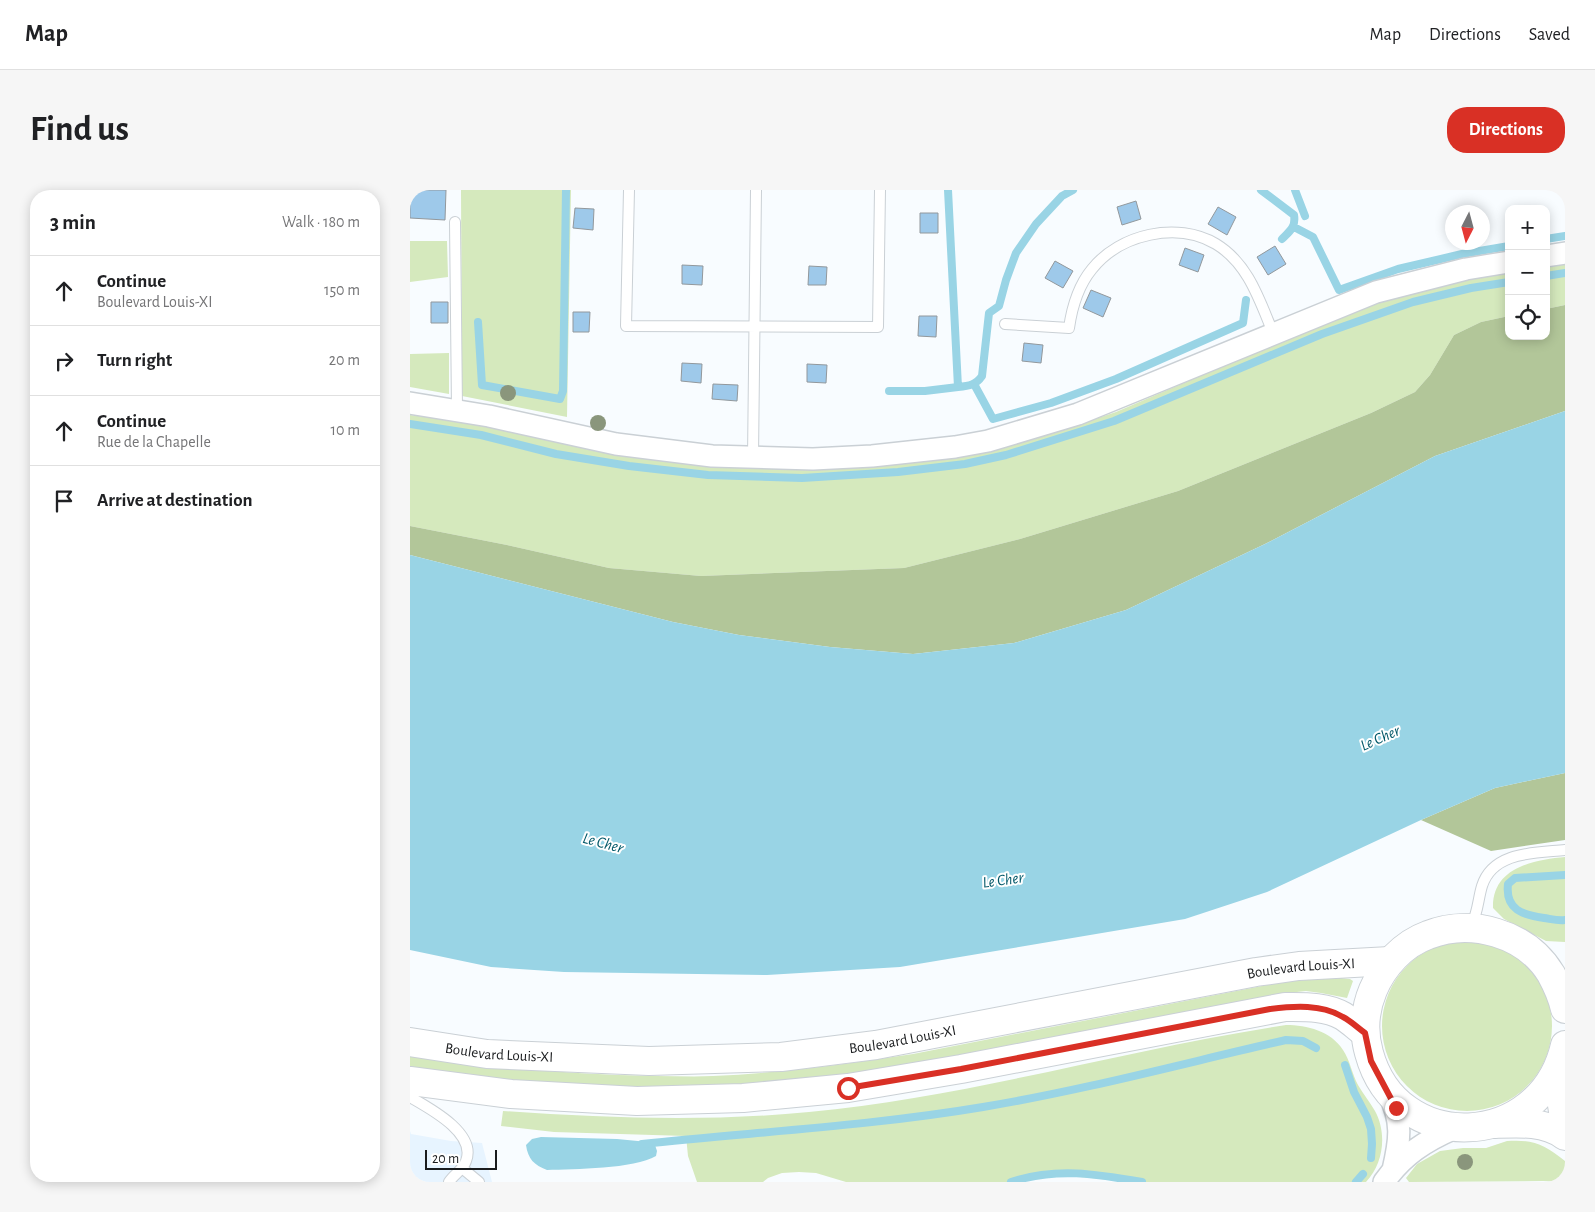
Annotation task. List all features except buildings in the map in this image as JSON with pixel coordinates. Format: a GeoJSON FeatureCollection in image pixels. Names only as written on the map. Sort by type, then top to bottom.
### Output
{"type":"FeatureCollection","features":[{"type":"Feature","properties":{"kind":"main road"},"geometry":{"type":"LineString","coordinates":[[1564,1051],[1557,1071],[1548,1086],[1525,1109],[1495,1124],[1475,1128],[1455,1128],[1434,1123],[1415,1114],[1398,1102],[1384,1086],[1371,1061],[1365,1033],[1365,1020],[1370,995],[1382,972],[1390,962],[1407,946],[1427,935],[1448,928],[1471,927],[1498,932],[1523,945],[1549,954],[1565,956]]}},
{"type":"Feature","properties":{"kind":"main road"},"geometry":{"type":"LineString","coordinates":[[1523,945],[1538,957],[1550,972],[1559,990],[1565,1009]]}},
{"type":"Feature","properties":{"kind":"main road","name":"Boulevard Louis-XI"},"geometry":{"type":"LineString","coordinates":[[410,1042],[487,1054],[649,1061],[781,1057],[876,1045],[1256,972],[1299,966],[1390,962]]}},
{"type":"Feature","properties":{"kind":"main road"},"geometry":{"type":"LineString","coordinates":[[410,1080],[511,1094],[628,1100],[743,1098],[848,1088],[961,1069],[1285,1007],[1322,1009],[1335,1012],[1365,1033]]}},
{"type":"Feature","properties":{"kind":"main road"},"geometry":{"type":"LineString","coordinates":[[1564,1051],[1562,1105],[1565,1123]]}},
{"type":"Feature","properties":{"kind":"main road"},"geometry":{"type":"LineString","coordinates":[[1495,1124],[1534,1124],[1549,1128],[1565,1136]]}},
{"type":"Feature","properties":{"kind":"street"},"geometry":{"type":"LineString","coordinates":[[1550,255],[1565,253]]}},
{"type":"Feature","properties":{"kind":"street"},"geometry":{"type":"LineString","coordinates":[[410,403],[457,410],[616,444],[702,455],[813,459],[872,456],[955,447],[988,442],[1078,414],[1376,292],[1466,269],[1505,263]]}},
{"type":"Feature","properties":{"kind":"street"},"geometry":{"type":"LineString","coordinates":[[1384,1086],[1396,1108],[1398,1122],[1397,1152],[1388,1176]]}},
{"type":"Feature","properties":{"kind":"street"},"geometry":{"type":"LineString","coordinates":[[1388,1176],[1406,1156],[1420,1146],[1455,1128]]}},
{"type":"Feature","properties":{"kind":"lane"},"geometry":{"type":"LineString","coordinates":[[628,190],[626,326],[878,327],[880,190]]}},
{"type":"Feature","properties":{"kind":"lane"},"geometry":{"type":"LineString","coordinates":[[753,458],[756,190]]}},
{"type":"Feature","properties":{"kind":"lane"},"geometry":{"type":"LineString","coordinates":[[456,222],[457,410]]}},
{"type":"Feature","properties":{"kind":"lane"},"geometry":{"type":"LineString","coordinates":[[1005,324],[1069,328],[1072,306],[1080,288],[1092,269],[1107,254],[1123,244],[1140,237],[1178,232],[1200,237],[1217,245],[1234,259],[1246,272],[1254,287],[1274,335]]}},
{"type":"Feature","properties":{"kind":"lane"},"geometry":{"type":"LineString","coordinates":[[1471,927],[1475,920],[1485,879],[1500,862],[1523,855],[1565,850]]}},
{"type":"Feature","properties":{"kind":"lane"},"geometry":{"type":"LineString","coordinates":[[410,1097],[446,1120],[465,1139],[468,1157],[462,1168],[449,1182]]}},
{"type":"Feature","properties":{"kind":"lane"},"geometry":{"type":"LineString","coordinates":[[462,1168],[478,1182]]}},
{"type":"Feature","properties":{"kind":"shaded area"},"geometry":{"type":"Polygon","coordinates":[[[410,1131],[411,1134],[451,1141],[482,1143],[492,1182],[410,1182],[410,1131]]]}},
{"type":"Feature","properties":{"kind":"green space"},"geometry":{"type":"Polygon","coordinates":[[[461,190],[571,190],[567,417],[462,396],[461,190]]]}},
{"type":"Feature","properties":{"kind":"green space"},"geometry":{"type":"Polygon","coordinates":[[[410,241],[447,241],[448,277],[410,282],[410,241]]]}},
{"type":"Feature","properties":{"kind":"green space"},"geometry":{"type":"Polygon","coordinates":[[[1565,261],[1565,305],[1550,308],[1550,295],[1550,263],[1565,261]]]}},
{"type":"Feature","properties":{"kind":"green space"},"geometry":{"type":"Polygon","coordinates":[[[1505,271],[1505,317],[1481,322],[1454,335],[1430,375],[1415,392],[1371,413],[1178,491],[1020,539],[904,568],[701,576],[609,568],[410,526],[410,415],[475,423],[594,451],[678,463],[765,469],[862,466],[968,453],[1032,440],[1116,412],[1373,302],[1430,286],[1505,271]]]}},
{"type":"Feature","properties":{"kind":"green space"},"geometry":{"type":"Polygon","coordinates":[[[1565,305],[1565,411],[1435,456],[1265,544],[1126,610],[1014,643],[913,654],[830,647],[739,635],[673,622],[410,555],[410,526],[609,568],[701,576],[904,568],[1020,539],[1178,491],[1371,413],[1415,392],[1430,375],[1454,335],[1481,322],[1505,317],[1505,340],[1550,340],[1550,308],[1565,305]]]}},
{"type":"Feature","properties":{"kind":"green space"},"geometry":{"type":"Polygon","coordinates":[[[449,353],[449,394],[410,387],[410,354],[449,353]]]}},
{"type":"Feature","properties":{"kind":"green space"},"geometry":{"type":"Polygon","coordinates":[[[1565,773],[1565,840],[1491,851],[1421,820],[1495,788],[1565,773]]]}},
{"type":"Feature","properties":{"kind":"green space"},"geometry":{"type":"Polygon","coordinates":[[[1565,857],[1565,942],[1546,941],[1504,919],[1493,908],[1499,883],[1507,875],[1517,868],[1528,864],[1541,860],[1565,857]]]}},
{"type":"Feature","properties":{"kind":"green space"},"geometry":{"type":"Polygon","coordinates":[[[1467,941],[1492,945],[1507,951],[1521,960],[1533,972],[1542,986],[1548,1001],[1552,1026],[1548,1051],[1542,1066],[1533,1080],[1521,1092],[1507,1101],[1492,1107],[1467,1111],[1442,1107],[1427,1101],[1413,1092],[1401,1080],[1392,1066],[1386,1051],[1382,1026],[1386,1001],[1392,986],[1401,972],[1413,960],[1427,951],[1442,945],[1467,941]]]}},
{"type":"Feature","properties":{"kind":"green space"},"geometry":{"type":"Polygon","coordinates":[[[1341,978],[1353,981],[1347,998],[1306,991],[1278,994],[1076,1035],[826,1078],[696,1088],[618,1088],[540,1084],[410,1067],[410,1056],[471,1064],[594,1074],[738,1075],[838,1065],[913,1054],[1288,981],[1341,978]]]}},
{"type":"Feature","properties":{"kind":"green space"},"geometry":{"type":"Polygon","coordinates":[[[1286,1025],[1318,1030],[1338,1043],[1347,1058],[1358,1085],[1375,1111],[1381,1129],[1382,1148],[1377,1166],[1366,1182],[1122,1182],[1070,1177],[1031,1179],[1018,1182],[846,1182],[816,1173],[799,1172],[782,1173],[763,1182],[697,1182],[688,1156],[686,1136],[554,1132],[501,1126],[503,1111],[580,1116],[694,1118],[771,1115],[869,1105],[988,1084],[1226,1035],[1286,1025]]]}},
{"type":"Feature","properties":{"kind":"green space"},"geometry":{"type":"Polygon","coordinates":[[[1507,1141],[1532,1142],[1558,1155],[1565,1161],[1565,1182],[1409,1182],[1406,1178],[1417,1164],[1440,1151],[1486,1148],[1507,1141]]]}},
{"type":"Feature","properties":{"kind":"water","name":"Le Cher"},"geometry":{"type":"Polygon","coordinates":[[[1565,411],[1565,773],[1495,788],[1421,820],[1267,892],[1185,919],[900,967],[767,975],[564,972],[491,967],[410,950],[410,555],[673,622],[739,635],[830,647],[913,654],[1014,643],[1126,610],[1265,544],[1435,456],[1565,411]]]}},
{"type":"Feature","properties":{"kind":"water"},"geometry":{"type":"Polygon","coordinates":[[[541,1137],[617,1139],[648,1142],[655,1145],[657,1151],[656,1156],[633,1164],[603,1168],[547,1170],[532,1161],[526,1145],[532,1139],[541,1137]]]}},
{"type":"Feature","properties":{"kind":"waterway"},"geometry":{"type":"LineString","coordinates":[[478,322],[482,385],[560,399],[563,391],[566,190]]}},
{"type":"Feature","properties":{"kind":"waterway"},"geometry":{"type":"LineString","coordinates":[[948,190],[958,387],[972,384],[982,376],[989,313],[999,306],[1016,253],[1036,224],[1062,196],[1073,190]]}},
{"type":"Feature","properties":{"kind":"waterway"},"geometry":{"type":"LineString","coordinates":[[1261,190],[1294,215],[1293,226],[1282,239]]}},
{"type":"Feature","properties":{"kind":"waterway"},"geometry":{"type":"LineString","coordinates":[[1295,190],[1305,216]]}},
{"type":"Feature","properties":{"kind":"waterway"},"geometry":{"type":"LineString","coordinates":[[1294,227],[1313,237],[1339,290],[1398,269],[1462,254],[1505,247]]}},
{"type":"Feature","properties":{"kind":"waterway"},"geometry":{"type":"LineString","coordinates":[[1550,238],[1565,236]]}},
{"type":"Feature","properties":{"kind":"waterway"},"geometry":{"type":"LineString","coordinates":[[1550,275],[1565,273]]}},
{"type":"Feature","properties":{"kind":"waterway"},"geometry":{"type":"LineString","coordinates":[[410,424],[481,435],[556,454],[629,466],[708,475],[802,478],[898,472],[965,464],[1006,455],[1114,421],[1322,334],[1413,302],[1471,288],[1505,283]]}},
{"type":"Feature","properties":{"kind":"waterway"},"geometry":{"type":"LineString","coordinates":[[974,384],[993,419],[1051,403],[1116,379],[1243,323],[1246,300]]}},
{"type":"Feature","properties":{"kind":"waterway"},"geometry":{"type":"LineString","coordinates":[[889,391],[925,391],[958,387]]}},
{"type":"Feature","properties":{"kind":"waterway"},"geometry":{"type":"LineString","coordinates":[[1565,875],[1515,878],[1508,884],[1509,900],[1517,910],[1536,917],[1565,920]]}},
{"type":"Feature","properties":{"kind":"waterway"},"geometry":{"type":"LineString","coordinates":[[642,1144],[941,1114],[1097,1084],[1286,1040],[1303,1041],[1316,1048]]}},
{"type":"Feature","properties":{"kind":"waterway"},"geometry":{"type":"LineString","coordinates":[[1345,1065],[1354,1092],[1371,1129],[1371,1158]]}},
{"type":"Feature","properties":{"kind":"waterway"},"geometry":{"type":"LineString","coordinates":[[1011,1182],[1028,1177],[1060,1173],[1076,1173],[1142,1182]]}},
{"type":"Feature","properties":{"kind":"waterway"},"geometry":{"type":"LineString","coordinates":[[1356,1182],[1363,1174]]}},
{"type":"Feature","properties":{"kind":"route"},"geometry":{"type":"LineString","coordinates":[[848,1088],[961,1069],[1270,1009],[1299,1007],[1335,1012],[1365,1033],[1367,1047],[1376,1074],[1396,1108]]}}]}
